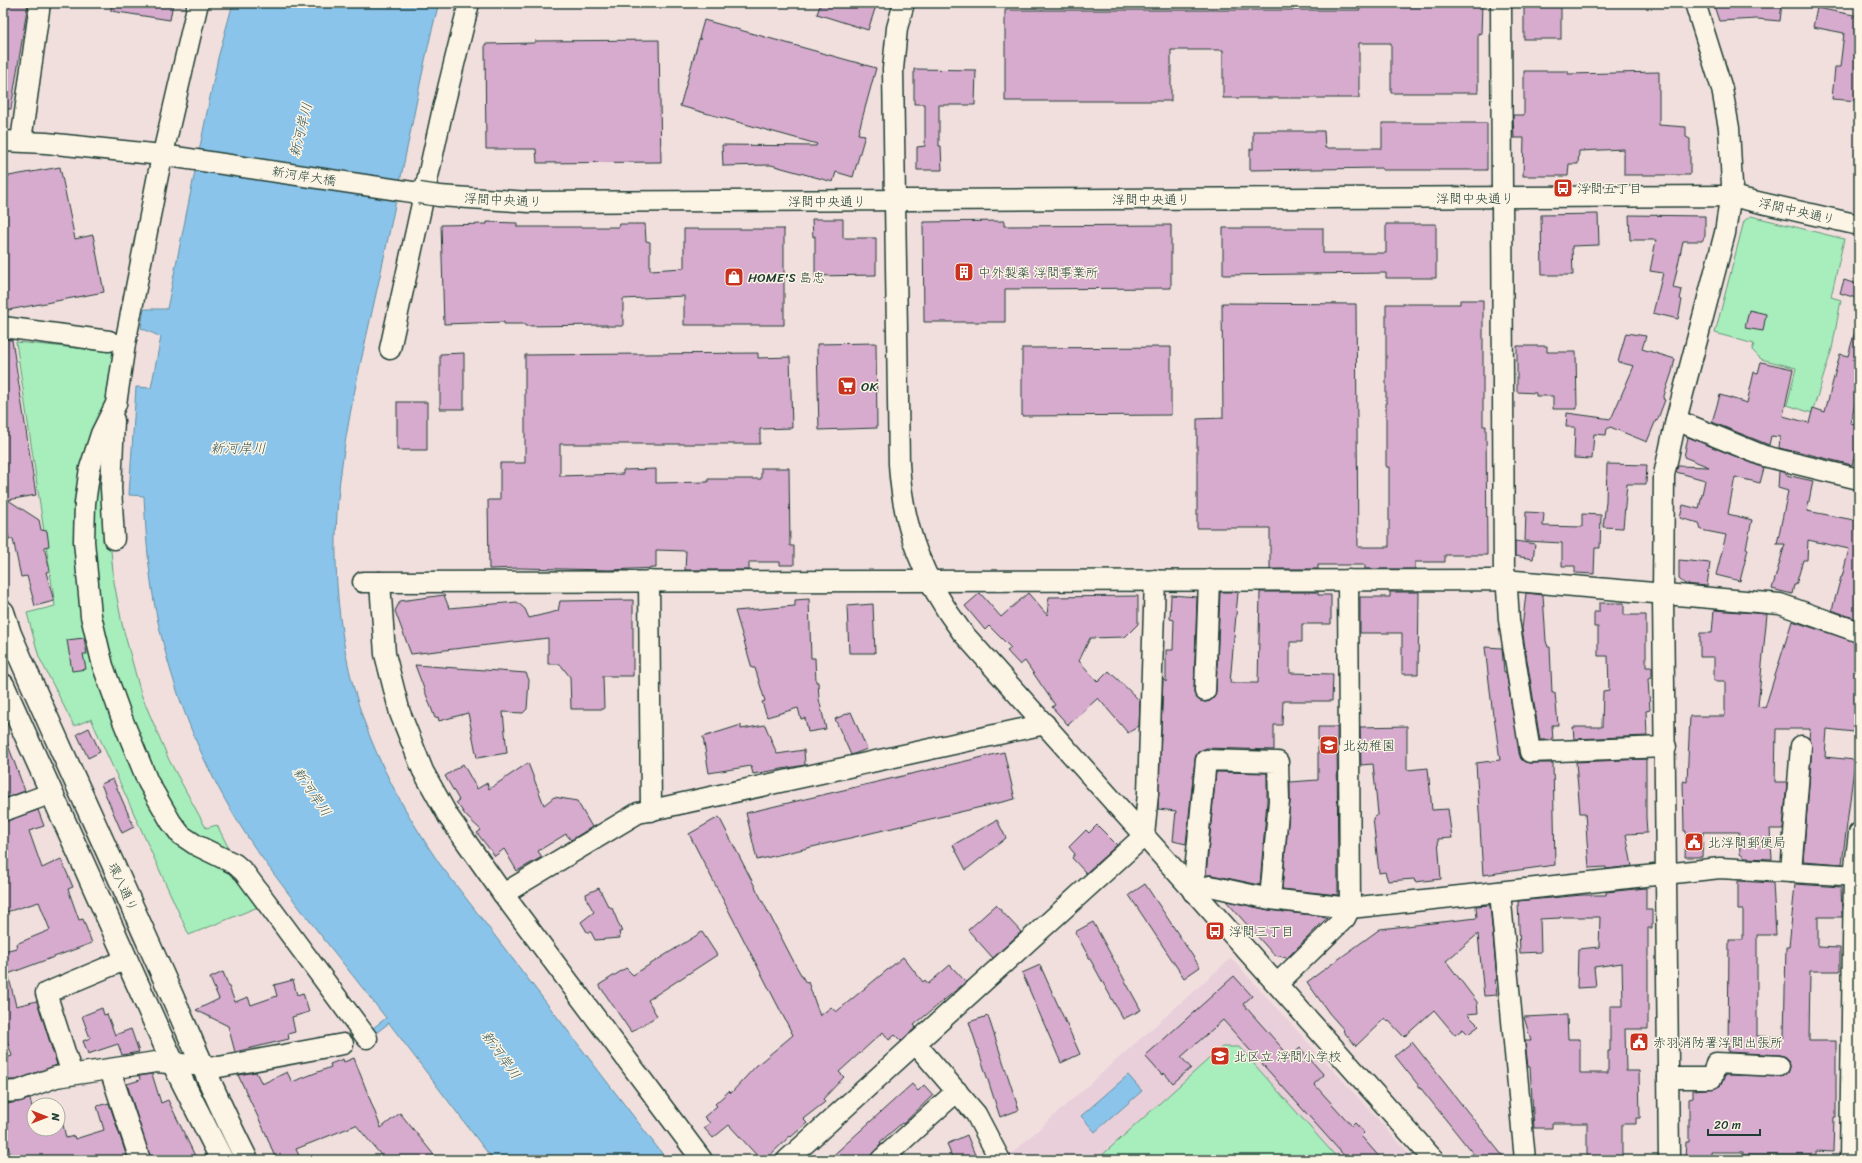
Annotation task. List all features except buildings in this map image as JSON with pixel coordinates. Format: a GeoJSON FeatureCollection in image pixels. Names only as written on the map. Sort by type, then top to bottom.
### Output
{"type":"FeatureCollection","features":[{"type":"Feature","properties":{"kind":"main road","name":"環八通り"},"geometry":{"type":"LineString","coordinates":[[4,617],[31,684],[203,1067],[247,1160]]}},
{"type":"Feature","properties":{"kind":"main road","name":"環八通り"},"geometry":{"type":"LineString","coordinates":[[3,685],[173,1063],[222,1160]]}},
{"type":"Feature","properties":{"kind":"street"},"geometry":{"type":"LineString","coordinates":[[12,141],[40,3]]}},
{"type":"Feature","properties":{"kind":"street"},"geometry":{"type":"LineString","coordinates":[[114,539],[111,488],[116,404],[125,344],[198,3]]}},
{"type":"Feature","properties":{"kind":"street"},"geometry":{"type":"LineString","coordinates":[[390,350],[440,121],[469,3]]}},
{"type":"Feature","properties":{"kind":"street"},"geometry":{"type":"LineString","coordinates":[[904,3],[897,28],[893,69],[900,483],[912,539],[928,580],[962,632],[1046,724],[1193,892],[1434,1160]]}},
{"type":"Feature","properties":{"kind":"street"},"geometry":{"type":"LineString","coordinates":[[1501,3],[1504,580],[1507,589],[1509,620],[1530,752],[1666,747]]}},
{"type":"Feature","properties":{"kind":"street"},"geometry":{"type":"LineString","coordinates":[[1669,1160],[1665,873],[1666,747],[1663,595],[1664,475],[1676,420],[1725,233],[1731,196],[1732,168],[1729,128],[1722,89],[1695,3]]}},
{"type":"Feature","properties":{"kind":"street","name":"新河岸大橋"},"geometry":{"type":"LineString","coordinates":[[12,141],[165,155],[439,196]]}},
{"type":"Feature","properties":{"kind":"street","name":"浮間中央通り"},"geometry":{"type":"LineString","coordinates":[[439,196],[529,202],[1731,196],[1859,225]]}},
{"type":"Feature","properties":{"kind":"street"},"geometry":{"type":"LineString","coordinates":[[3,327],[109,341]]}},
{"type":"Feature","properties":{"kind":"street"},"geometry":{"type":"LineString","coordinates":[[116,404],[101,434],[90,468],[85,503],[84,541],[91,616],[103,666],[121,716],[148,782],[170,822],[181,835],[196,845],[235,864],[244,872],[367,1038]]}},
{"type":"Feature","properties":{"kind":"street"},"geometry":{"type":"LineString","coordinates":[[1676,420],[1764,456],[1859,479]]}},
{"type":"Feature","properties":{"kind":"street"},"geometry":{"type":"LineString","coordinates":[[787,1160],[1144,836],[1148,793],[1156,580]]}},
{"type":"Feature","properties":{"kind":"street"},"geometry":{"type":"LineString","coordinates":[[1209,580],[1210,682]]}},
{"type":"Feature","properties":{"kind":"street"},"geometry":{"type":"LineString","coordinates":[[1277,984],[1345,918],[1350,908],[1348,580]]}},
{"type":"Feature","properties":{"kind":"street"},"geometry":{"type":"LineString","coordinates":[[702,1160],[503,894],[448,816],[422,771],[400,713],[385,654],[371,582],[1504,580],[1780,604],[1859,632]]}},
{"type":"Feature","properties":{"kind":"street"},"geometry":{"type":"LineString","coordinates":[[649,581],[651,811]]}},
{"type":"Feature","properties":{"kind":"street"},"geometry":{"type":"LineString","coordinates":[[503,894],[638,813],[1046,724]]}},
{"type":"Feature","properties":{"kind":"street"},"geometry":{"type":"LineString","coordinates":[[1791,872],[1801,746]]}},
{"type":"Feature","properties":{"kind":"street"},"geometry":{"type":"LineString","coordinates":[[1193,892],[1206,760],[1278,762],[1278,818],[1270,899]]}},
{"type":"Feature","properties":{"kind":"street"},"geometry":{"type":"LineString","coordinates":[[3,811],[41,797]]}},
{"type":"Feature","properties":{"kind":"street"},"geometry":{"type":"LineString","coordinates":[[1850,1160],[1859,834]]}},
{"type":"Feature","properties":{"kind":"street"},"geometry":{"type":"LineString","coordinates":[[1193,892],[1210,886],[1270,899],[1350,908],[1720,868],[1857,876]]}},
{"type":"Feature","properties":{"kind":"street"},"geometry":{"type":"LineString","coordinates":[[1500,892],[1525,1160]]}},
{"type":"Feature","properties":{"kind":"street"},"geometry":{"type":"LineString","coordinates":[[72,1074],[46,993],[127,960]]}},
{"type":"Feature","properties":{"kind":"street"},"geometry":{"type":"LineString","coordinates":[[915,1043],[976,1114],[1000,1160]]}},
{"type":"Feature","properties":{"kind":"street"},"geometry":{"type":"LineString","coordinates":[[3,1092],[18,1091],[56,1077],[156,1062],[203,1067],[218,1067],[342,1044]]}},
{"type":"Feature","properties":{"kind":"street"},"geometry":{"type":"LineString","coordinates":[[1668,1078],[1712,1078],[1716,1063],[1779,1066]]}},
{"type":"Feature","properties":{"kind":"street"},"geometry":{"type":"LineString","coordinates":[[110,1070],[140,1160]]}},
{"type":"Feature","properties":{"kind":"street"},"geometry":{"type":"LineString","coordinates":[[890,1157],[957,1092]]}},
{"type":"Feature","properties":{"kind":"shaded area","name":"北区立 浮間小学校"},"geometry":{"type":"Polygon","coordinates":[[[1231,958],[1415,1160],[1014,1160],[1010,1155],[1231,958]]]}},
{"type":"Feature","properties":{"kind":"green space"},"geometry":{"type":"Polygon","coordinates":[[[1751,216],[1844,239],[1831,297],[1841,300],[1832,349],[1812,413],[1787,405],[1796,368],[1761,359],[1752,350],[1754,344],[1715,333],[1744,221],[1751,216]]]}},
{"type":"Feature","properties":{"kind":"green space"},"geometry":{"type":"Polygon","coordinates":[[[16,342],[116,352],[110,540],[114,582],[122,624],[141,694],[169,760],[206,828],[217,825],[258,907],[189,935],[91,719],[74,726],[39,657],[27,613],[55,606],[16,342]]]}},
{"type":"Feature","properties":{"kind":"green space"},"geometry":{"type":"Polygon","coordinates":[[[1222,1047],[1239,1047],[1339,1160],[1101,1160],[1099,1158],[1222,1047]]]}},
{"type":"Feature","properties":{"kind":"water","name":"新河岸川"},"geometry":{"type":"Polygon","coordinates":[[[233,3],[439,3],[427,52],[355,388],[342,464],[338,498],[336,568],[338,602],[349,671],[377,754],[401,802],[429,848],[667,1160],[493,1160],[389,1023],[376,1033],[373,1028],[386,1018],[255,848],[238,822],[208,768],[184,711],[165,652],[152,591],[148,559],[144,496],[129,495],[136,387],[151,388],[161,337],[141,328],[144,309],[167,309],[218,58],[233,3]]]}},
{"type":"Feature","properties":{"kind":"water"},"geometry":{"type":"Polygon","coordinates":[[[1128,1075],[1142,1091],[1095,1132],[1081,1116],[1128,1075]]]}},
{"type":"Feature","properties":{"kind":"place","name":"浮間五丁目"},"geometry":{"type":"Point","coordinates":[1563,188]}},
{"type":"Feature","properties":{"kind":"place","name":"中外製薬 浮間事業所"},"geometry":{"type":"Point","coordinates":[964,272]}},
{"type":"Feature","properties":{"kind":"place","name":"HOME'S 島忠"},"geometry":{"type":"Point","coordinates":[734,277]}},
{"type":"Feature","properties":{"kind":"place","name":"OK"},"geometry":{"type":"Point","coordinates":[847,386]}},
{"type":"Feature","properties":{"kind":"place","name":"北幼稚園"},"geometry":{"type":"Point","coordinates":[1329,745]}},
{"type":"Feature","properties":{"kind":"place","name":"北浮間郵便局"},"geometry":{"type":"Point","coordinates":[1694,842]}},
{"type":"Feature","properties":{"kind":"place","name":"浮間三丁目"},"geometry":{"type":"Point","coordinates":[1215,931]}},
{"type":"Feature","properties":{"kind":"place","name":"赤羽消防署浮間出張所"},"geometry":{"type":"Point","coordinates":[1639,1042]}},
{"type":"Feature","properties":{"kind":"place","name":"北区立 浮間小学校"},"geometry":{"type":"Point","coordinates":[1220,1056]}}]}
